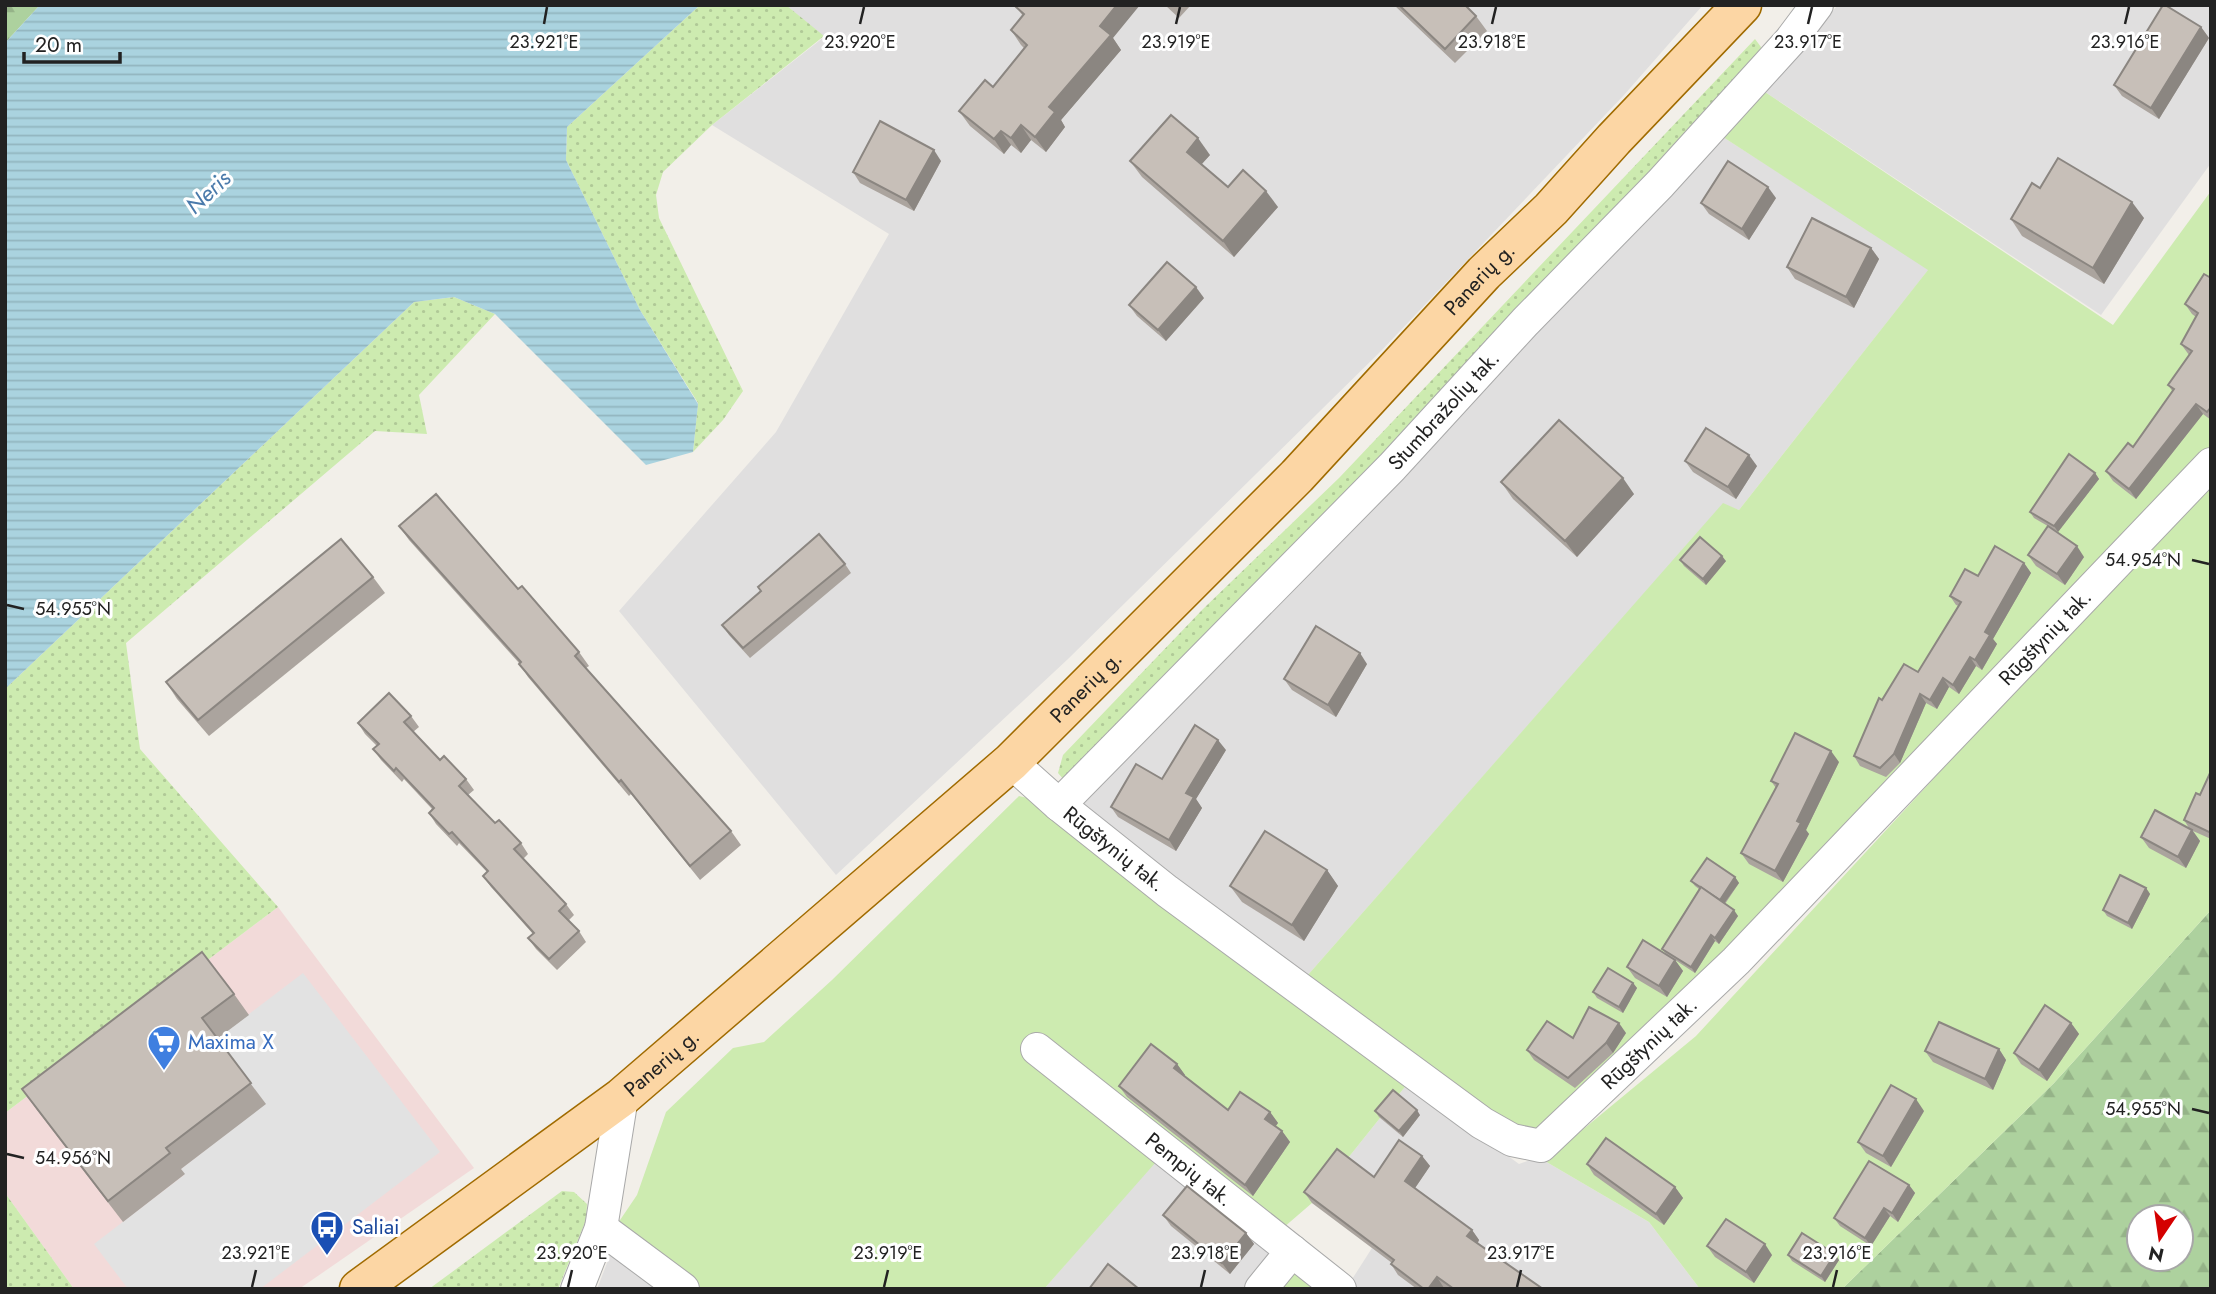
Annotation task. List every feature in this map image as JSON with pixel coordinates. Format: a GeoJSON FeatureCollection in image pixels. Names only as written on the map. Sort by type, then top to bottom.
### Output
{"type":"FeatureCollection","features":[{"type":"Feature","properties":{"kind":"main road","name":"Panerių g."},"geometry":{"type":"LineString","coordinates":[[359,1289],[622,1097],[1011,762],[1297,476],[1484,273],[1551,209],[1614,138],[1742,5]]}},
{"type":"Feature","properties":{"kind":"street","name":"Stumbražolių tak."},"geometry":{"type":"LineString","coordinates":[[1059,805],[1392,467],[1525,323],[1660,184],[1790,41],[1817,5]]}},
{"type":"Feature","properties":{"kind":"street","name":"Rūgštynių tak."},"geometry":{"type":"LineString","coordinates":[[1011,762],[1059,805],[1167,891],[1482,1124],[1512,1140],[1541,1146],[1736,961],[2211,464]]}},
{"type":"Feature","properties":{"kind":"street","name":"Pempių tak."},"geometry":{"type":"LineString","coordinates":[[1037,1049],[1340,1289]]}},
{"type":"Feature","properties":{"kind":"street"},"geometry":{"type":"LineString","coordinates":[[577,1289],[601,1228],[622,1097]]}},
{"type":"Feature","properties":{"kind":"street"},"geometry":{"type":"LineString","coordinates":[[601,1228],[683,1289]]}},
{"type":"Feature","properties":{"kind":"street"},"geometry":{"type":"LineString","coordinates":[[1261,1289],[1292,1251]]}},
{"type":"Feature","properties":{"kind":"shaded area"},"geometry":{"type":"Polygon","coordinates":[[[786,5],[1703,5],[1624,95],[1381,351],[1068,659],[836,875],[619,611],[776,432],[889,234],[712,125],[824,37],[786,5]]]}},
{"type":"Feature","properties":{"kind":"shaded area"},"geometry":{"type":"Polygon","coordinates":[[[1838,5],[2211,5],[2211,163],[2101,315],[1762,90],[1838,5]]]}},
{"type":"Feature","properties":{"kind":"shaded area"},"geometry":{"type":"Polygon","coordinates":[[[1723,137],[1929,269],[1739,510],[1723,504],[1307,976],[1081,807],[1081,799],[1723,137]]]}},
{"type":"Feature","properties":{"kind":"shaded area"},"geometry":{"type":"Polygon","coordinates":[[[278,907],[474,1168],[299,1289],[74,1289],[5,1193],[5,1113],[278,907]]]}},
{"type":"Feature","properties":{"kind":"shaded area"},"geometry":{"type":"Polygon","coordinates":[[[303,973],[440,1152],[260,1289],[128,1289],[94,1244],[184,1175],[181,1169],[265,1104],[216,1039],[303,973]]]}},
{"type":"Feature","properties":{"kind":"shaded area"},"geometry":{"type":"Polygon","coordinates":[[[1408,1083],[1519,1164],[1538,1157],[1649,1222],[1700,1289],[1355,1289],[1349,1284],[1372,1248],[1312,1203],[1408,1083]]]}},
{"type":"Feature","properties":{"kind":"shaded area"},"geometry":{"type":"Polygon","coordinates":[[[1157,1159],[1268,1253],[1265,1263],[1244,1289],[1044,1289],[1157,1159]]]}},
{"type":"Feature","properties":{"kind":"shaded area"},"geometry":{"type":"Polygon","coordinates":[[[612,1250],[666,1289],[597,1289],[612,1250]]]}},
{"type":"Feature","properties":{"kind":"green space"},"geometry":{"type":"Polygon","coordinates":[[[5,5],[40,5],[5,43],[5,5]]]}},
{"type":"Feature","properties":{"kind":"green space"},"geometry":{"type":"Polygon","coordinates":[[[700,5],[786,5],[824,36],[712,125],[663,172],[656,195],[659,218],[743,391],[723,420],[693,452],[698,403],[640,310],[566,160],[567,127],[700,5]]]}},
{"type":"Feature","properties":{"kind":"green space"},"geometry":{"type":"Polygon","coordinates":[[[1755,39],[1761,47],[1760,56],[1519,314],[1064,780],[1058,773],[1063,755],[1203,609],[1339,478],[1755,39]]]}},
{"type":"Feature","properties":{"kind":"green space"},"geometry":{"type":"Polygon","coordinates":[[[1762,90],[2113,325],[2211,191],[2211,452],[1750,930],[1558,1121],[1529,1134],[1511,1128],[1307,976],[1723,503],[1739,510],[1928,270],[1723,137],[1762,90]]]}},
{"type":"Feature","properties":{"kind":"green space"},"geometry":{"type":"Polygon","coordinates":[[[454,297],[495,314],[419,395],[427,434],[375,431],[126,643],[140,749],[278,907],[5,1113],[5,689],[414,302],[454,297]]]}},
{"type":"Feature","properties":{"kind":"green space"},"geometry":{"type":"Polygon","coordinates":[[[2211,478],[2211,910],[2054,1083],[1842,1289],[1700,1289],[1649,1222],[1538,1157],[1552,1155],[1696,1036],[2211,478]]]}},
{"type":"Feature","properties":{"kind":"green space"},"geometry":{"type":"Polygon","coordinates":[[[1019,796],[1032,799],[1408,1083],[1312,1203],[1283,1228],[1171,1145],[1044,1289],[703,1289],[616,1226],[637,1195],[666,1112],[733,1048],[764,1042],[832,980],[1019,796]]]}},
{"type":"Feature","properties":{"kind":"green space"},"geometry":{"type":"Polygon","coordinates":[[[2211,910],[2211,1289],[1842,1289],[2054,1083],[2211,910]]]}},
{"type":"Feature","properties":{"kind":"green space"},"geometry":{"type":"Polygon","coordinates":[[[562,1191],[574,1192],[587,1204],[586,1220],[558,1289],[429,1289],[562,1191]]]}},
{"type":"Feature","properties":{"kind":"green space"},"geometry":{"type":"Polygon","coordinates":[[[5,1193],[74,1289],[5,1289],[5,1193]]]}},
{"type":"Feature","properties":{"kind":"green space"},"geometry":{"type":"Polygon","coordinates":[[[1285,1271],[1300,1273],[1322,1289],[1270,1289],[1285,1271]]]}},
{"type":"Feature","properties":{"kind":"water","name":"Neris"},"geometry":{"type":"Polygon","coordinates":[[[40,5],[700,5],[567,127],[566,160],[640,310],[698,404],[693,452],[646,465],[495,314],[454,297],[414,302],[5,689],[5,43],[40,5]]]}},
{"type":"Feature","properties":{"kind":"building"},"geometry":{"type":"Polygon","coordinates":[[[1017,5],[1117,5],[1100,26],[1111,35],[1049,107],[1055,112],[1035,137],[1021,125],[1011,138],[1001,131],[994,139],[959,111],[985,80],[993,87],[1027,45],[1011,30],[1024,14],[1017,5]]]}},
{"type":"Feature","properties":{"kind":"building"},"geometry":{"type":"Polygon","coordinates":[[[1399,5],[1465,5],[1476,16],[1445,49],[1399,5]]]}},
{"type":"Feature","properties":{"kind":"building"},"geometry":{"type":"Polygon","coordinates":[[[2163,5],[2201,27],[2151,108],[2114,85],[2163,5]]]}},
{"type":"Feature","properties":{"kind":"building"},"geometry":{"type":"Polygon","coordinates":[[[1171,115],[1198,138],[1187,152],[1228,187],[1243,170],[1266,191],[1223,241],[1130,161],[1171,115]]]}},
{"type":"Feature","properties":{"kind":"building"},"geometry":{"type":"Polygon","coordinates":[[[880,121],[934,150],[906,200],[853,172],[880,121]]]}},
{"type":"Feature","properties":{"kind":"building"},"geometry":{"type":"Polygon","coordinates":[[[2058,158],[2132,202],[2093,268],[2011,219],[2032,183],[2040,188],[2058,158]]]}},
{"type":"Feature","properties":{"kind":"building"},"geometry":{"type":"Polygon","coordinates":[[[1728,161],[1768,187],[1742,229],[1701,203],[1728,161]]]}},
{"type":"Feature","properties":{"kind":"building"},"geometry":{"type":"Polygon","coordinates":[[[1812,218],[1871,248],[1846,297],[1787,267],[1812,218]]]}},
{"type":"Feature","properties":{"kind":"building"},"geometry":{"type":"Polygon","coordinates":[[[1167,262],[1196,287],[1158,330],[1129,305],[1167,262]]]}},
{"type":"Feature","properties":{"kind":"building"},"geometry":{"type":"Polygon","coordinates":[[[2204,274],[2211,278],[2211,407],[2207,412],[2196,404],[2129,489],[2106,471],[2128,443],[2133,447],[2174,389],[2168,385],[2192,351],[2181,344],[2198,313],[2185,304],[2204,274]]]}},
{"type":"Feature","properties":{"kind":"building"},"geometry":{"type":"Polygon","coordinates":[[[1559,420],[1623,478],[1565,541],[1501,482],[1559,420]]]}},
{"type":"Feature","properties":{"kind":"building"},"geometry":{"type":"Polygon","coordinates":[[[1706,428],[1749,455],[1728,487],[1685,461],[1706,428]]]}},
{"type":"Feature","properties":{"kind":"building"},"geometry":{"type":"Polygon","coordinates":[[[2069,454],[2095,473],[2054,526],[2030,512],[2069,454]]]}},
{"type":"Feature","properties":{"kind":"building"},"geometry":{"type":"Polygon","coordinates":[[[436,494],[518,589],[522,586],[579,652],[575,656],[731,831],[690,866],[621,780],[619,782],[519,664],[521,662],[399,526],[436,494]]]}},
{"type":"Feature","properties":{"kind":"building"},"geometry":{"type":"Polygon","coordinates":[[[2048,526],[2077,546],[2057,574],[2028,555],[2048,526]]]}},
{"type":"Feature","properties":{"kind":"building"},"geometry":{"type":"Polygon","coordinates":[[[819,534],[845,564],[743,648],[722,625],[761,591],[758,587],[819,534]]]}},
{"type":"Feature","properties":{"kind":"building"},"geometry":{"type":"Polygon","coordinates":[[[1700,537],[1722,556],[1703,579],[1680,560],[1700,537]]]}},
{"type":"Feature","properties":{"kind":"building"},"geometry":{"type":"Polygon","coordinates":[[[341,539],[373,577],[198,720],[166,682],[341,539]]]}},
{"type":"Feature","properties":{"kind":"building"},"geometry":{"type":"Polygon","coordinates":[[[1995,546],[2024,563],[1985,632],[1990,635],[1975,660],[1970,657],[1953,685],[1943,678],[1930,700],[1920,694],[1894,754],[1880,768],[1854,756],[1879,698],[1882,700],[1904,664],[1918,672],[1961,602],[1950,596],[1965,569],[1978,576],[1995,546]]]}},
{"type":"Feature","properties":{"kind":"building"},"geometry":{"type":"Polygon","coordinates":[[[1316,626],[1360,653],[1328,705],[1284,679],[1316,626]]]}},
{"type":"Feature","properties":{"kind":"building"},"geometry":{"type":"Polygon","coordinates":[[[389,693],[411,716],[404,722],[440,760],[444,756],[466,779],[459,786],[495,823],[499,820],[521,843],[514,849],[566,904],[559,911],[579,931],[549,959],[528,938],[534,933],[483,876],[488,871],[452,832],[449,834],[429,813],[434,808],[396,768],[394,771],[373,749],[379,744],[358,723],[389,693]]]}},
{"type":"Feature","properties":{"kind":"building"},"geometry":{"type":"Polygon","coordinates":[[[1195,725],[1218,740],[1186,793],[1194,797],[1169,840],[1111,807],[1136,764],[1162,779],[1195,725]]]}},
{"type":"Feature","properties":{"kind":"building"},"geometry":{"type":"Polygon","coordinates":[[[1795,733],[1831,751],[1797,821],[1801,823],[1775,871],[1741,853],[1778,784],[1771,781],[1795,733]]]}},
{"type":"Feature","properties":{"kind":"building"},"geometry":{"type":"Polygon","coordinates":[[[2211,771],[2211,833],[2184,820],[2196,793],[2200,795],[2211,771]]]}},
{"type":"Feature","properties":{"kind":"building"},"geometry":{"type":"Polygon","coordinates":[[[2155,810],[2192,830],[2178,857],[2141,837],[2155,810]]]}},
{"type":"Feature","properties":{"kind":"building"},"geometry":{"type":"Polygon","coordinates":[[[1265,831],[1327,870],[1292,925],[1230,886],[1265,831]]]}},
{"type":"Feature","properties":{"kind":"building"},"geometry":{"type":"Polygon","coordinates":[[[1707,858],[1735,877],[1720,900],[1691,881],[1707,858]]]}},
{"type":"Feature","properties":{"kind":"building"},"geometry":{"type":"Polygon","coordinates":[[[2120,875],[2146,888],[2128,923],[2103,910],[2120,875]]]}},
{"type":"Feature","properties":{"kind":"building"},"geometry":{"type":"Polygon","coordinates":[[[1701,887],[1734,910],[1715,938],[1711,935],[1691,967],[1662,949],[1701,887]]]}},
{"type":"Feature","properties":{"kind":"building"},"geometry":{"type":"Polygon","coordinates":[[[1643,940],[1675,960],[1659,986],[1627,967],[1643,940]]]}},
{"type":"Feature","properties":{"kind":"building","name":"Maxima X"},"geometry":{"type":"Polygon","coordinates":[[[202,952],[234,994],[202,1018],[251,1083],[166,1148],[170,1153],[108,1201],[22,1089],[202,952]]]}},
{"type":"Feature","properties":{"kind":"building"},"geometry":{"type":"Polygon","coordinates":[[[1608,968],[1633,983],[1619,1007],[1593,992],[1608,968]]]}},
{"type":"Feature","properties":{"kind":"building"},"geometry":{"type":"Polygon","coordinates":[[[2045,1005],[2071,1023],[2039,1070],[2014,1053],[2045,1005]]]}},
{"type":"Feature","properties":{"kind":"building"},"geometry":{"type":"Polygon","coordinates":[[[1589,1007],[1619,1023],[1606,1043],[1568,1078],[1527,1050],[1547,1021],[1573,1038],[1589,1007]]]}},
{"type":"Feature","properties":{"kind":"building"},"geometry":{"type":"Polygon","coordinates":[[[1939,1022],[1999,1049],[1985,1079],[1925,1051],[1939,1022]]]}},
{"type":"Feature","properties":{"kind":"building"},"geometry":{"type":"Polygon","coordinates":[[[1151,1044],[1177,1064],[1174,1068],[1228,1110],[1240,1092],[1270,1112],[1265,1119],[1282,1131],[1245,1185],[1119,1086],[1151,1044]]]}},
{"type":"Feature","properties":{"kind":"building"},"geometry":{"type":"Polygon","coordinates":[[[1891,1085],[1916,1099],[1883,1156],[1858,1142],[1891,1085]]]}},
{"type":"Feature","properties":{"kind":"building"},"geometry":{"type":"Polygon","coordinates":[[[1393,1090],[1417,1110],[1399,1131],[1375,1111],[1393,1090]]]}},
{"type":"Feature","properties":{"kind":"building"},"geometry":{"type":"Polygon","coordinates":[[[1606,1138],[1675,1187],[1656,1214],[1587,1164],[1606,1138]]]}},
{"type":"Feature","properties":{"kind":"building"},"geometry":{"type":"Polygon","coordinates":[[[1399,1140],[1422,1156],[1405,1181],[1472,1230],[1467,1236],[1543,1289],[1454,1289],[1437,1277],[1428,1289],[1424,1289],[1391,1264],[1394,1260],[1304,1192],[1337,1149],[1374,1177],[1399,1140]]]}},
{"type":"Feature","properties":{"kind":"building"},"geometry":{"type":"Polygon","coordinates":[[[1869,1161],[1909,1185],[1892,1213],[1884,1208],[1865,1238],[1834,1218],[1869,1161]]]}},
{"type":"Feature","properties":{"kind":"building"},"geometry":{"type":"Polygon","coordinates":[[[1187,1186],[1246,1233],[1222,1263],[1163,1215],[1187,1186]]]}},
{"type":"Feature","properties":{"kind":"building"},"geometry":{"type":"Polygon","coordinates":[[[1726,1219],[1765,1244],[1746,1272],[1707,1246],[1726,1219]]]}},
{"type":"Feature","properties":{"kind":"building"},"geometry":{"type":"Polygon","coordinates":[[[1802,1233],[1835,1254],[1821,1276],[1788,1255],[1802,1233]]]}},
{"type":"Feature","properties":{"kind":"building"},"geometry":{"type":"Polygon","coordinates":[[[1108,1264],[1139,1289],[1089,1289],[1108,1264]]]}},
{"type":"Feature","properties":{"kind":"place","name":"Maxima X"},"geometry":{"type":"Point","coordinates":[164,1072]}},
{"type":"Feature","properties":{"kind":"place","name":"Saliai"},"geometry":{"type":"Point","coordinates":[327,1257]}}]}
